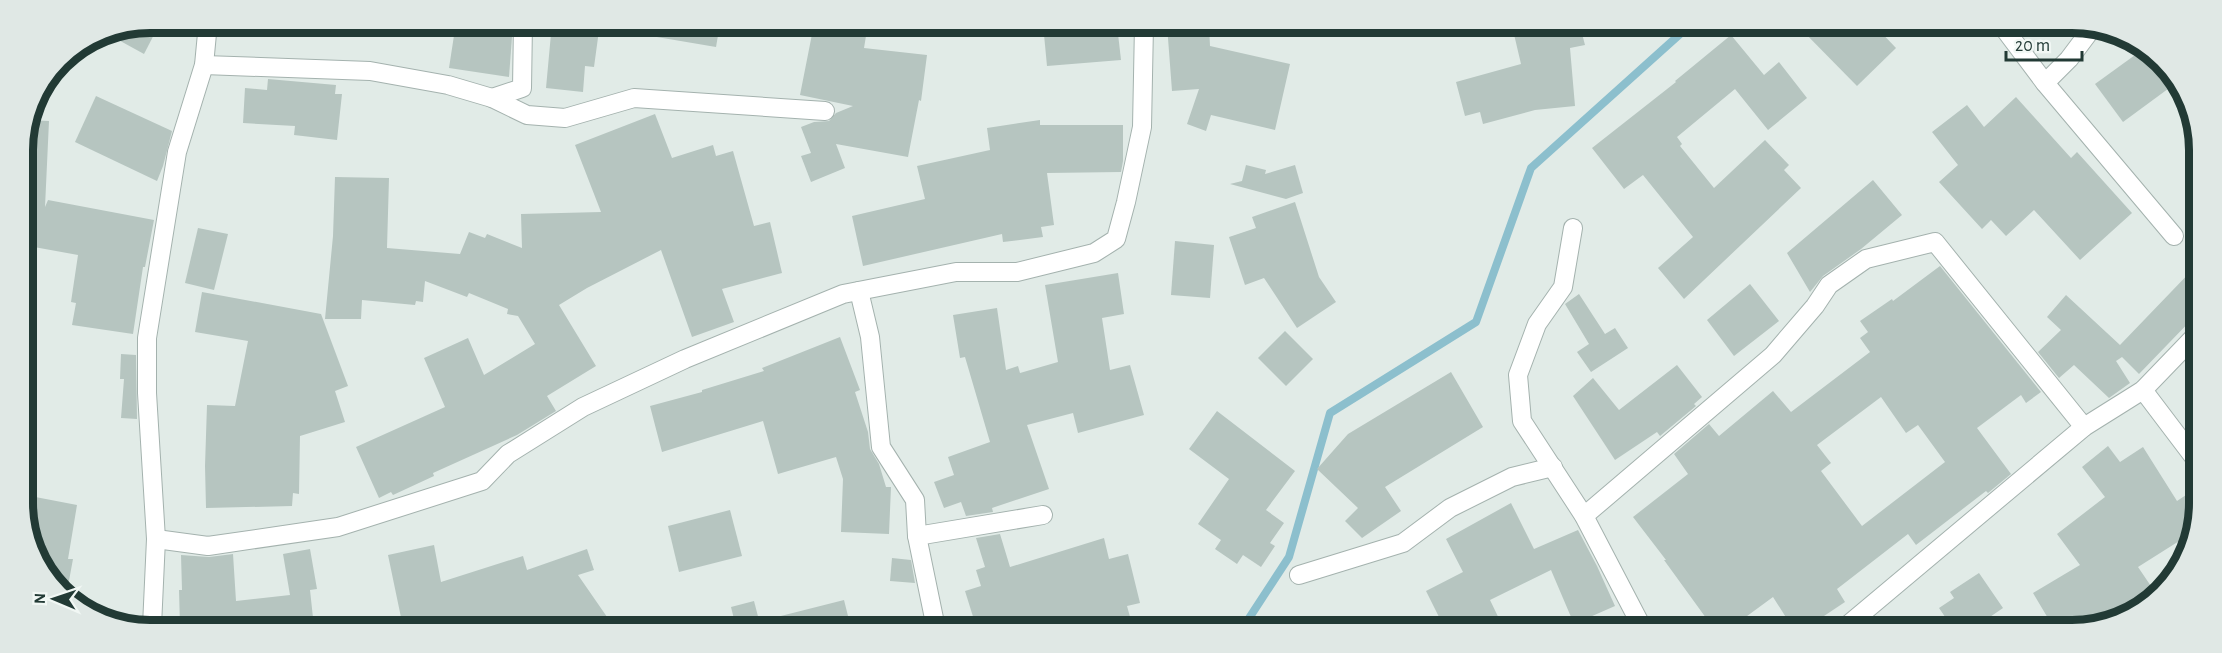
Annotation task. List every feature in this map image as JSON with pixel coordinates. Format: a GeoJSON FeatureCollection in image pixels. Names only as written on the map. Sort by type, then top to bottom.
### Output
{"type":"FeatureCollection","features":[{"type":"Feature","properties":{"kind":"street"},"geometry":{"type":"LineString","coordinates":[[152,620],[156,540],[147,393],[147,339],[177,152],[204,65],[207,33]]}},
{"type":"Feature","properties":{"kind":"street"},"geometry":{"type":"LineString","coordinates":[[492,98],[522,88],[523,33]]}},
{"type":"Feature","properties":{"kind":"street"},"geometry":{"type":"LineString","coordinates":[[156,540],[208,546],[338,527],[483,481],[508,454],[583,407],[685,358],[843,294],[956,272],[1017,272],[1094,253],[1116,238],[1126,202],[1142,127],[1144,33]]}},
{"type":"Feature","properties":{"kind":"street"},"geometry":{"type":"LineString","coordinates":[[2008,33],[2045,83],[2174,236]]}},
{"type":"Feature","properties":{"kind":"street"},"geometry":{"type":"LineString","coordinates":[[2045,83],[2069,59],[2088,34]]}},
{"type":"Feature","properties":{"kind":"street"},"geometry":{"type":"LineString","coordinates":[[204,65],[370,71],[448,85],[492,98],[527,115],[565,118],[634,98],[825,111]]}},
{"type":"Feature","properties":{"kind":"street"},"geometry":{"type":"LineString","coordinates":[[1573,228],[1563,287],[1537,324],[1518,375],[1522,421],[1584,516],[1638,620]]}},
{"type":"Feature","properties":{"kind":"street"},"geometry":{"type":"LineString","coordinates":[[1584,516],[1773,355],[1815,306],[1829,285],[1866,259],[1935,242],[2084,427]]}},
{"type":"Feature","properties":{"kind":"street"},"geometry":{"type":"LineString","coordinates":[[859,291],[870,337],[881,447],[915,500],[917,536],[934,620]]}},
{"type":"Feature","properties":{"kind":"street"},"geometry":{"type":"LineString","coordinates":[[1854,620],[2084,427],[2143,390],[2189,342]]}},
{"type":"Feature","properties":{"kind":"street"},"geometry":{"type":"LineString","coordinates":[[2143,390],[2189,451]]}},
{"type":"Feature","properties":{"kind":"street"},"geometry":{"type":"LineString","coordinates":[[1299,575],[1403,543],[1450,508],[1512,477],[1553,467]]}},
{"type":"Feature","properties":{"kind":"street"},"geometry":{"type":"LineString","coordinates":[[917,536],[1043,515]]}},
{"type":"Feature","properties":{"kind":"building"},"geometry":{"type":"Polygon","coordinates":[[[155,33],[144,54],[115,38],[155,33]]]}},
{"type":"Feature","properties":{"kind":"building"},"geometry":{"type":"Polygon","coordinates":[[[454,33],[484,33],[512,37],[509,77],[449,68],[454,33]]]}},
{"type":"Feature","properties":{"kind":"building"},"geometry":{"type":"Polygon","coordinates":[[[551,33],[599,33],[594,67],[585,66],[583,92],[546,88],[551,33]]]}},
{"type":"Feature","properties":{"kind":"building"},"geometry":{"type":"Polygon","coordinates":[[[645,33],[718,33],[716,47],[645,35],[645,33]]]}},
{"type":"Feature","properties":{"kind":"building"},"geometry":{"type":"Polygon","coordinates":[[[812,33],[866,33],[864,48],[927,55],[921,101],[919,100],[908,157],[836,144],[845,168],[811,182],[801,156],[811,153],[801,127],[814,122],[829,121],[836,113],[853,106],[800,95],[812,33]]]}},
{"type":"Feature","properties":{"kind":"building"},"geometry":{"type":"Polygon","coordinates":[[[1044,33],[1118,33],[1121,60],[1047,66],[1044,33]]]}},
{"type":"Feature","properties":{"kind":"building"},"geometry":{"type":"Polygon","coordinates":[[[1168,33],[1209,33],[1210,46],[1290,64],[1275,130],[1211,115],[1206,131],[1187,124],[1199,89],[1172,91],[1168,33]]]}},
{"type":"Feature","properties":{"kind":"building"},"geometry":{"type":"Polygon","coordinates":[[[1514,33],[1582,33],[1585,45],[1570,48],[1575,106],[1535,110],[1483,124],[1480,112],[1465,116],[1456,82],[1521,64],[1514,33]]]}},
{"type":"Feature","properties":{"kind":"building"},"geometry":{"type":"Polygon","coordinates":[[[1805,33],[1882,33],[1896,48],[1857,86],[1805,33]]]}},
{"type":"Feature","properties":{"kind":"building"},"geometry":{"type":"Polygon","coordinates":[[[1731,35],[1764,75],[1779,62],[1807,98],[1768,130],[1735,89],[1677,137],[1682,144],[1680,146],[1714,188],[1765,140],[1789,165],[1784,170],[1801,188],[1684,299],[1658,268],[1693,237],[1643,175],[1624,189],[1592,148],[1731,35]]]}},
{"type":"Feature","properties":{"kind":"building"},"geometry":{"type":"Polygon","coordinates":[[[2137,53],[2160,73],[2170,87],[2123,122],[2095,84],[2137,53]]]}},
{"type":"Feature","properties":{"kind":"building"},"geometry":{"type":"Polygon","coordinates":[[[268,79],[336,85],[335,94],[342,94],[337,140],[294,135],[295,126],[243,123],[245,88],[267,90],[268,79]]]}},
{"type":"Feature","properties":{"kind":"building"},"geometry":{"type":"Polygon","coordinates":[[[96,96],[172,131],[157,181],[75,142],[96,96]]]}},
{"type":"Feature","properties":{"kind":"building"},"geometry":{"type":"Polygon","coordinates":[[[2016,97],[2071,158],[2077,152],[2132,213],[2080,260],[2034,210],[2006,236],[1991,220],[1982,229],[1939,182],[1958,165],[1932,132],[1967,105],[1984,127],[2016,97]]]}},
{"type":"Feature","properties":{"kind":"building"},"geometry":{"type":"Polygon","coordinates":[[[655,114],[672,158],[713,145],[716,156],[733,151],[754,226],[770,222],[782,273],[722,289],[734,322],[692,337],[661,250],[587,288],[559,305],[596,366],[547,396],[556,411],[517,435],[433,473],[434,476],[393,495],[391,492],[379,498],[356,447],[445,407],[424,358],[468,338],[484,375],[535,344],[518,316],[507,314],[508,309],[469,293],[467,297],[425,281],[423,302],[416,301],[415,305],[362,300],[361,319],[325,319],[333,236],[335,177],[389,178],[387,248],[460,254],[469,232],[485,238],[487,234],[522,248],[521,214],[601,212],[575,145],[655,114]]]}},
{"type":"Feature","properties":{"kind":"building"},"geometry":{"type":"Polygon","coordinates":[[[37,120],[49,121],[45,207],[48,200],[154,220],[145,267],[143,267],[133,334],[72,325],[76,303],[71,302],[78,255],[33,247],[33,143],[37,120]]]}},
{"type":"Feature","properties":{"kind":"building"},"geometry":{"type":"Polygon","coordinates":[[[1040,120],[1040,125],[1123,125],[1121,172],[1047,173],[1054,225],[1041,227],[1043,237],[1003,242],[1002,234],[863,266],[852,216],[925,199],[917,166],[990,150],[987,128],[1040,120]]]}},
{"type":"Feature","properties":{"kind":"building"},"geometry":{"type":"Polygon","coordinates":[[[1246,165],[1266,170],[1265,174],[1295,165],[1303,193],[1286,199],[1230,184],[1242,181],[1246,165]]]}},
{"type":"Feature","properties":{"kind":"building"},"geometry":{"type":"Polygon","coordinates":[[[1873,180],[1902,215],[1861,249],[1823,276],[1810,292],[1787,253],[1873,180]]]}},
{"type":"Feature","properties":{"kind":"building"},"geometry":{"type":"Polygon","coordinates":[[[1295,202],[1319,277],[1336,302],[1297,328],[1264,278],[1245,285],[1229,237],[1256,228],[1252,217],[1295,202]]]}},
{"type":"Feature","properties":{"kind":"building"},"geometry":{"type":"Polygon","coordinates":[[[198,228],[228,234],[214,290],[185,283],[198,228]]]}},
{"type":"Feature","properties":{"kind":"building"},"geometry":{"type":"Polygon","coordinates":[[[1175,241],[1214,245],[1210,298],[1171,295],[1175,241]]]}},
{"type":"Feature","properties":{"kind":"building"},"geometry":{"type":"Polygon","coordinates":[[[1940,266],[2041,392],[2026,403],[2021,395],[1977,428],[2011,474],[1916,545],[1908,534],[1837,589],[1845,602],[1818,620],[1788,620],[1773,597],[1742,620],[1707,620],[1633,517],[1688,474],[1674,454],[1709,424],[1719,436],[1773,391],[1791,412],[1870,352],[1860,338],[1868,332],[1860,321],[1892,299],[1893,301],[1940,266]],[[1881,397],[1817,445],[1831,463],[1821,471],[1862,526],[1945,462],[1918,425],[1906,433],[1881,397]]]}},
{"type":"Feature","properties":{"kind":"building"},"geometry":{"type":"Polygon","coordinates":[[[1118,273],[1124,314],[1102,318],[1110,370],[1130,365],[1144,415],[1078,433],[1073,413],[1027,425],[1049,489],[992,508],[993,512],[966,516],[961,502],[944,508],[934,482],[954,475],[948,457],[990,442],[965,357],[960,358],[953,315],[997,308],[1006,370],[1018,366],[1020,373],[1058,362],[1045,285],[1118,273]]]}},
{"type":"Feature","properties":{"kind":"building"},"geometry":{"type":"Polygon","coordinates":[[[2189,273],[2189,322],[2139,374],[2122,357],[2116,361],[2130,383],[2109,398],[2074,365],[2059,378],[2038,352],[2061,330],[2047,317],[2066,295],[2120,345],[2189,273]]]}},
{"type":"Feature","properties":{"kind":"building"},"geometry":{"type":"Polygon","coordinates":[[[1750,284],[1779,321],[1734,356],[1707,320],[1750,284]]]}},
{"type":"Feature","properties":{"kind":"building"},"geometry":{"type":"Polygon","coordinates":[[[202,292],[321,314],[348,386],[335,391],[345,422],[300,436],[299,494],[293,493],[292,506],[206,508],[207,405],[235,406],[248,341],[195,332],[202,292]]]}},
{"type":"Feature","properties":{"kind":"building"},"geometry":{"type":"Polygon","coordinates":[[[1579,294],[1605,334],[1615,328],[1628,348],[1591,372],[1577,352],[1589,344],[1565,304],[1579,294]]]}},
{"type":"Feature","properties":{"kind":"building"},"geometry":{"type":"Polygon","coordinates":[[[1285,331],[1313,359],[1286,386],[1258,358],[1285,331]]]}},
{"type":"Feature","properties":{"kind":"building"},"geometry":{"type":"Polygon","coordinates":[[[840,337],[860,390],[855,392],[868,432],[870,449],[879,464],[886,487],[891,487],[889,534],[841,532],[843,479],[836,457],[778,474],[763,421],[662,452],[650,406],[702,392],[702,390],[764,371],[762,368],[840,337]]]}},
{"type":"Feature","properties":{"kind":"building"},"geometry":{"type":"Polygon","coordinates":[[[121,354],[136,355],[137,419],[121,418],[124,379],[120,379],[121,354]]]}},
{"type":"Feature","properties":{"kind":"building"},"geometry":{"type":"Polygon","coordinates":[[[1677,365],[1702,397],[1694,404],[1696,406],[1660,436],[1657,432],[1615,460],[1573,396],[1593,378],[1619,410],[1677,365]]]}},
{"type":"Feature","properties":{"kind":"building"},"geometry":{"type":"Polygon","coordinates":[[[1451,372],[1483,427],[1385,487],[1401,511],[1362,538],[1345,521],[1358,508],[1317,469],[1348,434],[1451,372]]]}},
{"type":"Feature","properties":{"kind":"building"},"geometry":{"type":"Polygon","coordinates":[[[1217,411],[1295,471],[1266,510],[1284,523],[1270,543],[1275,546],[1261,567],[1243,555],[1237,564],[1215,549],[1221,540],[1198,524],[1229,479],[1189,449],[1217,411]]]}},
{"type":"Feature","properties":{"kind":"building"},"geometry":{"type":"Polygon","coordinates":[[[2108,446],[2120,462],[2143,447],[2177,501],[2189,493],[2185,533],[2183,538],[2138,567],[2152,588],[2137,600],[2124,608],[2102,616],[2098,617],[2096,614],[2087,619],[2049,620],[2033,593],[2080,565],[2057,534],[2105,497],[2082,467],[2108,446]]]}},
{"type":"Feature","properties":{"kind":"building"},"geometry":{"type":"Polygon","coordinates":[[[33,497],[77,505],[68,559],[73,559],[71,569],[54,569],[49,561],[35,526],[33,497]]]}},
{"type":"Feature","properties":{"kind":"building"},"geometry":{"type":"Polygon","coordinates":[[[1511,503],[1534,549],[1578,530],[1615,606],[1583,620],[1572,620],[1551,570],[1490,600],[1500,620],[1440,620],[1426,591],[1463,572],[1446,539],[1511,503]]]}},
{"type":"Feature","properties":{"kind":"building"},"geometry":{"type":"Polygon","coordinates":[[[730,510],[742,556],[679,572],[668,526],[730,510]]]}},
{"type":"Feature","properties":{"kind":"building"},"geometry":{"type":"Polygon","coordinates":[[[1000,534],[1010,567],[1104,538],[1109,559],[1128,554],[1140,603],[1127,606],[1131,620],[974,620],[965,591],[981,586],[976,570],[985,567],[976,538],[1000,534]]]}},
{"type":"Feature","properties":{"kind":"building"},"geometry":{"type":"Polygon","coordinates":[[[434,545],[441,582],[523,556],[527,570],[587,549],[594,570],[578,575],[609,620],[402,620],[388,555],[434,545]]]}},
{"type":"Feature","properties":{"kind":"building"},"geometry":{"type":"Polygon","coordinates":[[[310,549],[317,589],[310,590],[313,620],[180,620],[181,555],[209,557],[233,554],[236,601],[290,595],[283,554],[310,549]]]}},
{"type":"Feature","properties":{"kind":"building"},"geometry":{"type":"Polygon","coordinates":[[[892,558],[911,560],[915,583],[890,581],[892,558]]]}},
{"type":"Feature","properties":{"kind":"building"},"geometry":{"type":"Polygon","coordinates":[[[1979,573],[2003,608],[1986,620],[1947,620],[1939,608],[1954,598],[1950,592],[1979,573]]]}},
{"type":"Feature","properties":{"kind":"building"},"geometry":{"type":"Polygon","coordinates":[[[844,600],[849,620],[765,620],[844,600]]]}},
{"type":"Feature","properties":{"kind":"building"},"geometry":{"type":"Polygon","coordinates":[[[754,601],[759,620],[734,620],[731,607],[754,601]]]}},
{"type":"Feature","properties":{"kind":"waterway"},"geometry":{"type":"LineString","coordinates":[[1248,620],[1289,557],[1330,413],[1476,322],[1531,168],[1681,33]]}}]}
